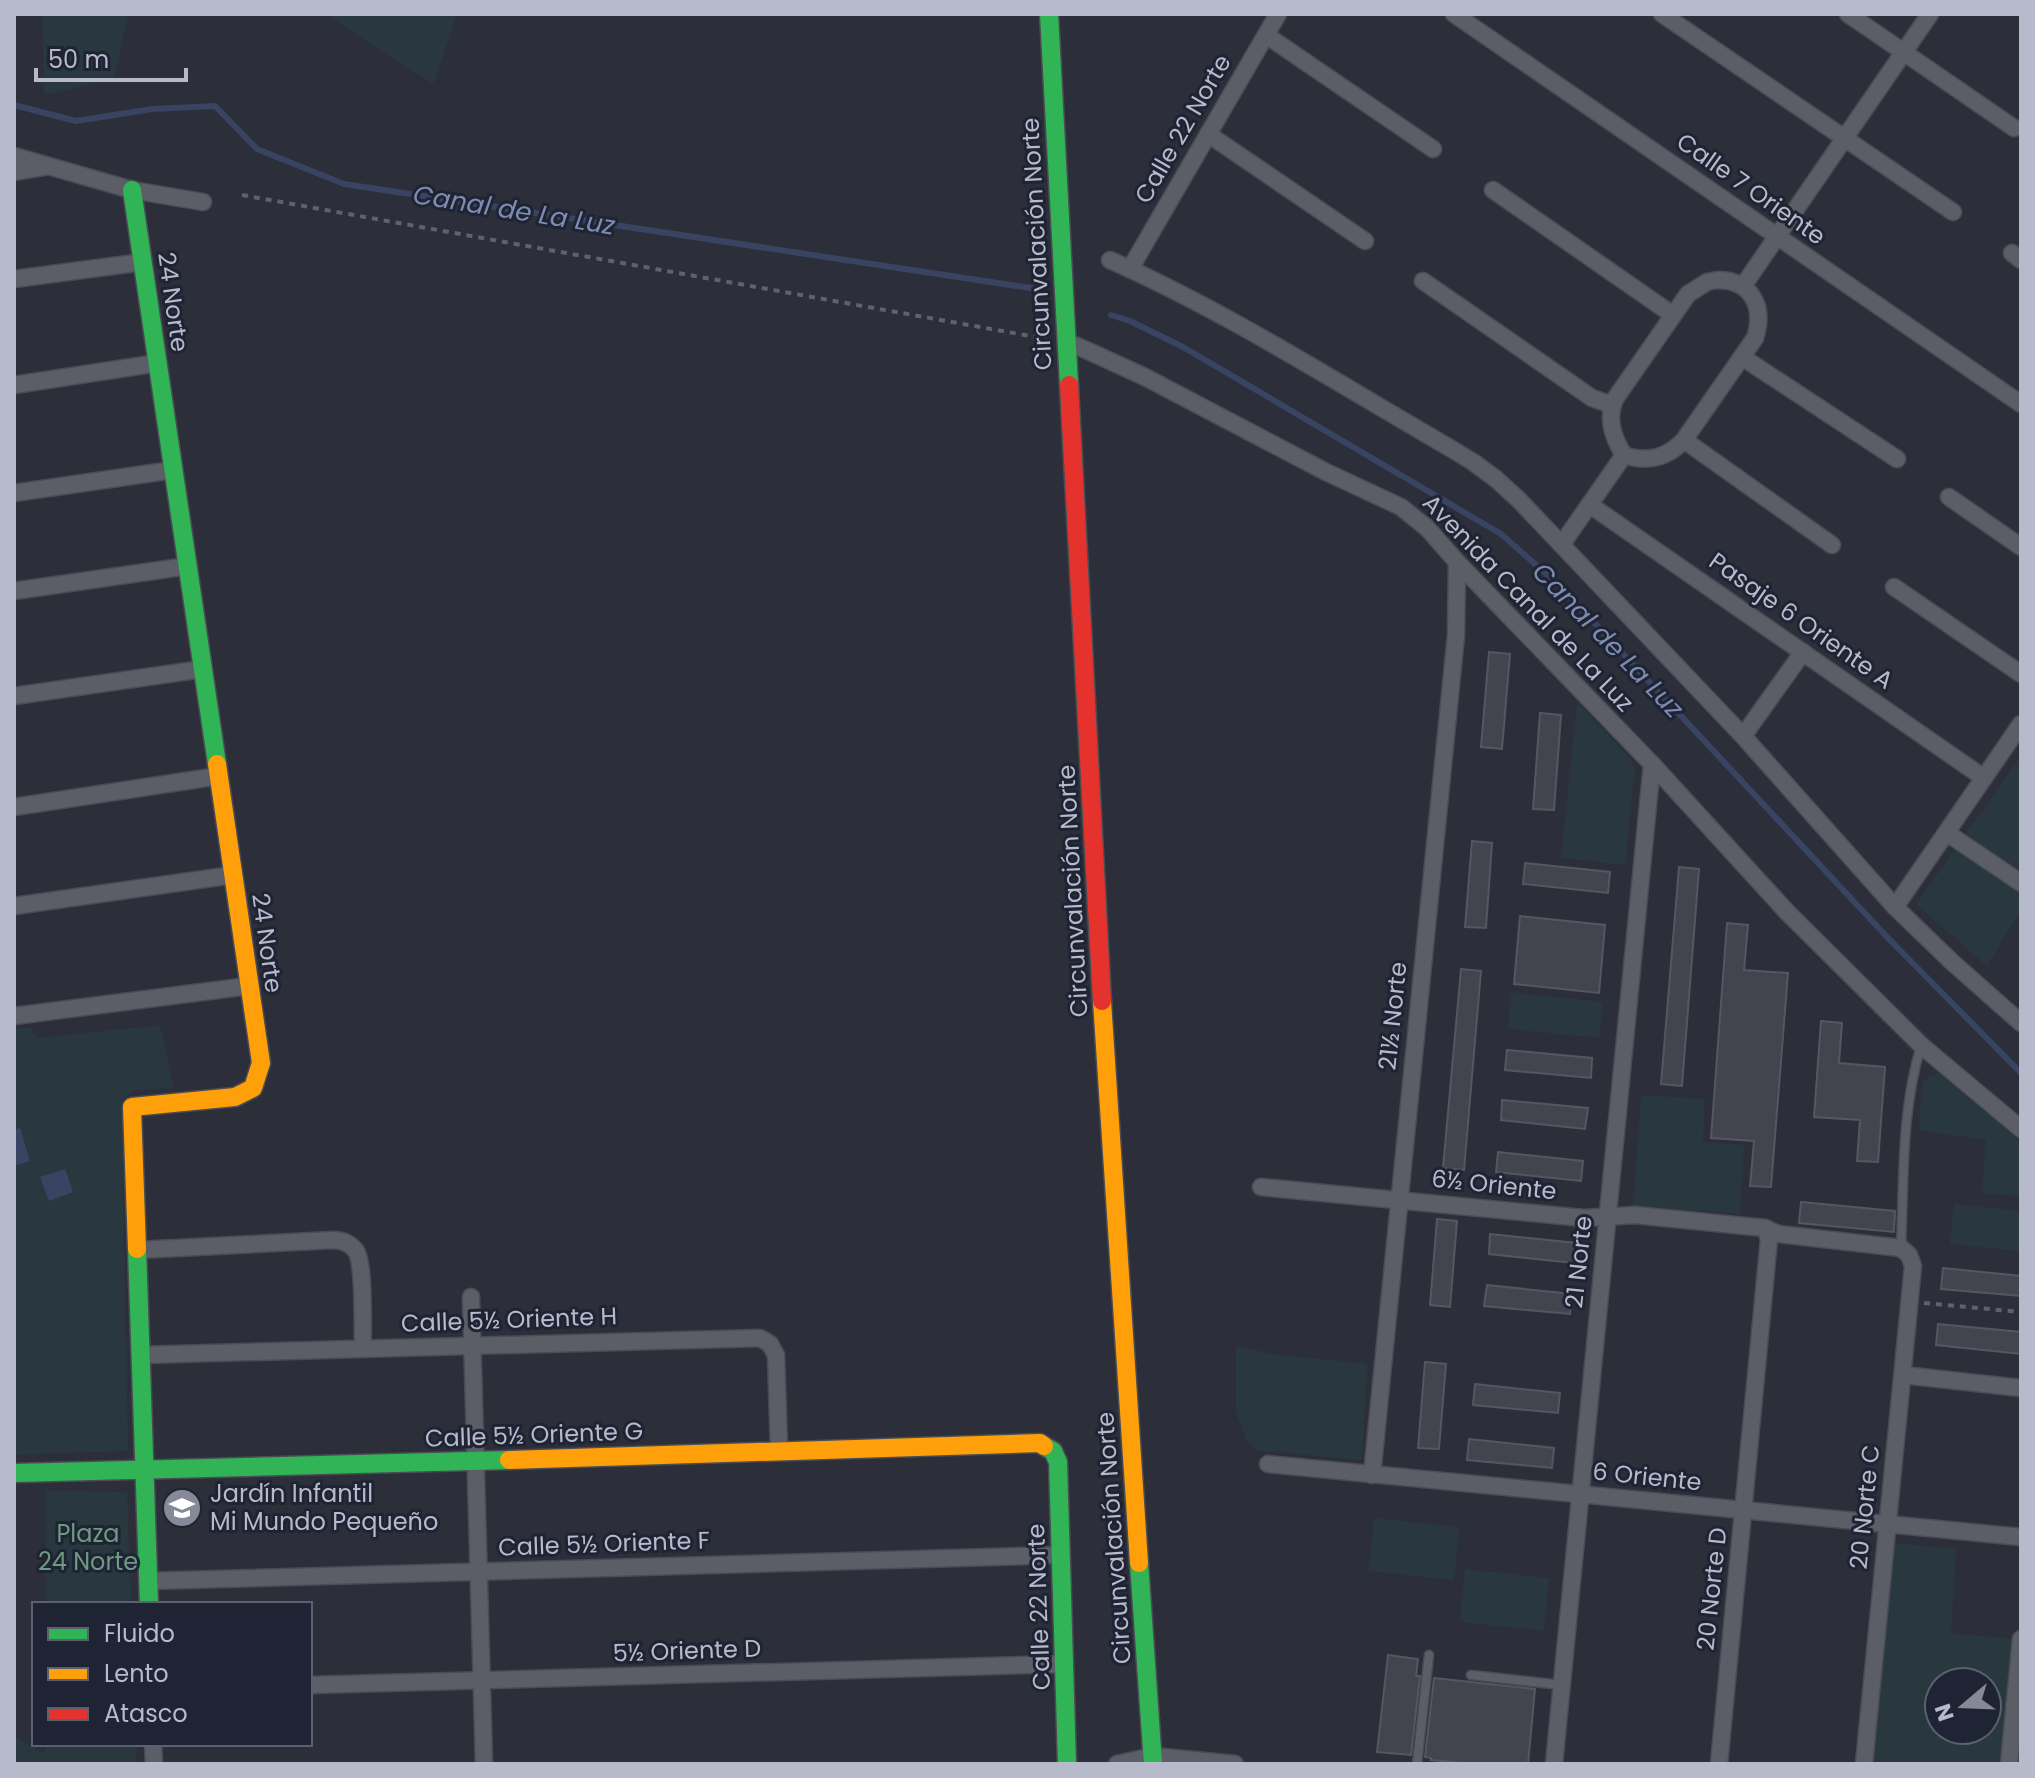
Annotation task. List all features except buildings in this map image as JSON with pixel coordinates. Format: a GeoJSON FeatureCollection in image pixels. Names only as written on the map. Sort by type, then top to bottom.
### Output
{"type":"FeatureCollection","features":[{"type":"Feature","properties":{"kind":"street","name":"Circunvalación Norte"},"geometry":{"type":"LineString","coordinates":[[1049,14],[1109,1121],[1153,1760]]}},
{"type":"Feature","properties":{"kind":"street","name":"Calle 22 Norte"},"geometry":{"type":"LineString","coordinates":[[1130,269],[1278,14]]}},
{"type":"Feature","properties":{"kind":"street","name":"Calle 7 Oriente"},"geometry":{"type":"LineString","coordinates":[[1454,14],[2021,404]]}},
{"type":"Feature","properties":{"kind":"street"},"geometry":{"type":"LineString","coordinates":[[1662,14],[1953,212]]}},
{"type":"Feature","properties":{"kind":"street"},"geometry":{"type":"LineString","coordinates":[[1848,14],[2014,128]]}},
{"type":"Feature","properties":{"kind":"street"},"geometry":{"type":"LineString","coordinates":[[1743,286],[1930,14]]}},
{"type":"Feature","properties":{"kind":"street"},"geometry":{"type":"LineString","coordinates":[[1266,35],[1433,149]]}},
{"type":"Feature","properties":{"kind":"street"},"geometry":{"type":"LineString","coordinates":[[1208,134],[1365,241]]}},
{"type":"Feature","properties":{"kind":"street"},"geometry":{"type":"LineString","coordinates":[[14,156],[132,190],[203,202]]}},
{"type":"Feature","properties":{"kind":"street"},"geometry":{"type":"LineString","coordinates":[[14,172],[53,166]]}},
{"type":"Feature","properties":{"kind":"street","name":"24 Norte"},"geometry":{"type":"LineString","coordinates":[[132,190],[261,1063],[253,1088],[235,1097],[132,1107],[149,1602]]}},
{"type":"Feature","properties":{"kind":"street"},"geometry":{"type":"LineString","coordinates":[[1493,190],[1673,315]]}},
{"type":"Feature","properties":{"kind":"street"},"geometry":{"type":"LineString","coordinates":[[1110,260],[1220,316],[1473,462],[1519,500],[1743,736],[1895,907],[2021,1023]]}},
{"type":"Feature","properties":{"kind":"street"},"geometry":{"type":"LineString","coordinates":[[14,279],[143,262]]}},
{"type":"Feature","properties":{"kind":"street"},"geometry":{"type":"LineString","coordinates":[[1726,280],[1743,286],[1755,302],[1759,321],[1755,338],[1684,440],[1657,458],[1646,460],[1624,455],[1612,432],[1612,405],[1673,315],[1688,294],[1707,282],[1726,280]]}},
{"type":"Feature","properties":{"kind":"street"},"geometry":{"type":"LineString","coordinates":[[1423,281],[1592,398],[1612,405]]}},
{"type":"Feature","properties":{"kind":"street","name":"Avenida Canal de La Luz"},"geometry":{"type":"LineString","coordinates":[[1067,342],[1118,364],[1326,472],[1401,507],[1427,528],[1652,764],[1787,912],[1922,1046],[2021,1129]]}},
{"type":"Feature","properties":{"kind":"street"},"geometry":{"type":"LineString","coordinates":[[1742,357],[1897,459]]}},
{"type":"Feature","properties":{"kind":"street"},"geometry":{"type":"LineString","coordinates":[[14,385],[158,363]]}},
{"type":"Feature","properties":{"kind":"street"},"geometry":{"type":"LineString","coordinates":[[1684,440],[1832,545]]}},
{"type":"Feature","properties":{"kind":"street"},"geometry":{"type":"LineString","coordinates":[[1562,544],[1624,455]]}},
{"type":"Feature","properties":{"kind":"street"},"geometry":{"type":"LineString","coordinates":[[14,493],[173,470]]}},
{"type":"Feature","properties":{"kind":"street"},"geometry":{"type":"LineString","coordinates":[[1949,497],[2021,547]]}},
{"type":"Feature","properties":{"kind":"street","name":"Pasaje 6 Oriente A"},"geometry":{"type":"LineString","coordinates":[[1590,505],[1984,778]]}},
{"type":"Feature","properties":{"kind":"street","name":"21½ Norte"},"geometry":{"type":"LineString","coordinates":[[1372,1475],[1456,635],[1457,562]]}},
{"type":"Feature","properties":{"kind":"street"},"geometry":{"type":"LineString","coordinates":[[14,591],[188,566]]}},
{"type":"Feature","properties":{"kind":"street"},"geometry":{"type":"LineString","coordinates":[[1894,587],[2021,674]]}},
{"type":"Feature","properties":{"kind":"street"},"geometry":{"type":"LineString","coordinates":[[1743,736],[1803,652]]}},
{"type":"Feature","properties":{"kind":"street"},"geometry":{"type":"LineString","coordinates":[[14,696],[203,669]]}},
{"type":"Feature","properties":{"kind":"street"},"geometry":{"type":"LineString","coordinates":[[1895,907],[2021,724]]}},
{"type":"Feature","properties":{"kind":"street","name":"21 Norte"},"geometry":{"type":"LineString","coordinates":[[1554,1764],[1652,764]]}},
{"type":"Feature","properties":{"kind":"street"},"geometry":{"type":"LineString","coordinates":[[14,807],[219,776]]}},
{"type":"Feature","properties":{"kind":"street"},"geometry":{"type":"LineString","coordinates":[[1947,833],[2021,883]]}},
{"type":"Feature","properties":{"kind":"street"},"geometry":{"type":"LineString","coordinates":[[14,906],[233,875]]}},
{"type":"Feature","properties":{"kind":"street"},"geometry":{"type":"LineString","coordinates":[[14,1016],[249,986]]}},
{"type":"Feature","properties":{"kind":"street","name":"6½ Oriente"},"geometry":{"type":"LineString","coordinates":[[1261,1187],[1584,1218],[1635,1215],[1765,1228],[1778,1234],[1905,1251]]}},
{"type":"Feature","properties":{"kind":"street","name":"20 Norte D"},"geometry":{"type":"LineString","coordinates":[[1719,1764],[1769,1239],[1765,1228]]}},
{"type":"Feature","properties":{"kind":"street"},"geometry":{"type":"LineString","coordinates":[[137,1250],[333,1240],[346,1242],[359,1258],[363,1348]]}},
{"type":"Feature","properties":{"kind":"street","name":"20 Norte C"},"geometry":{"type":"LineString","coordinates":[[1864,1764],[1913,1266],[1905,1251]]}},
{"type":"Feature","properties":{"kind":"street"},"geometry":{"type":"LineString","coordinates":[[471,1297],[484,1764]]}},
{"type":"Feature","properties":{"kind":"street","name":"Calle 5½ Oriente H"},"geometry":{"type":"LineString","coordinates":[[140,1355],[760,1338],[770,1344],[776,1355],[779,1450]]}},
{"type":"Feature","properties":{"kind":"street"},"geometry":{"type":"LineString","coordinates":[[1903,1375],[2021,1388]]}},
{"type":"Feature","properties":{"kind":"street","name":"Calle 5½ Oriente G"},"geometry":{"type":"LineString","coordinates":[[14,1473],[1033,1442],[1053,1451]]}},
{"type":"Feature","properties":{"kind":"street","name":"Calle 22 Norte"},"geometry":{"type":"LineString","coordinates":[[1053,1451],[1059,1469],[1067,1764]]}},
{"type":"Feature","properties":{"kind":"street","name":"6 Oriente"},"geometry":{"type":"LineString","coordinates":[[1268,1464],[2021,1537]]}},
{"type":"Feature","properties":{"kind":"street","name":"Calle 5½ Oriente F"},"geometry":{"type":"LineString","coordinates":[[148,1581],[1061,1555]]}},
{"type":"Feature","properties":{"kind":"street"},"geometry":{"type":"LineString","coordinates":[[2009,1764],[2021,1639]]}},
{"type":"Feature","properties":{"kind":"street","name":"5½ Oriente D"},"geometry":{"type":"LineString","coordinates":[[312,1685],[1064,1664]]}},
{"type":"Feature","properties":{"kind":"street"},"geometry":{"type":"LineString","coordinates":[[1117,1764],[1153,1760],[1235,1764]]}},
{"type":"Feature","properties":{"kind":"lane"},"geometry":{"type":"LineString","coordinates":[[1905,1251],[1906,1128],[1914,1070],[1922,1046]]}},
{"type":"Feature","properties":{"kind":"lane"},"geometry":{"type":"LineString","coordinates":[[1417,1764],[1429,1655]]}},
{"type":"Feature","properties":{"kind":"lane"},"geometry":{"type":"LineString","coordinates":[[1471,1675],[1562,1685]]}},
{"type":"Feature","properties":{"kind":"path"},"geometry":{"type":"LineString","coordinates":[[242,195],[1067,342]]}},
{"type":"Feature","properties":{"kind":"path"},"geometry":{"type":"LineString","coordinates":[[1910,1302],[2021,1312]]}},
{"type":"Feature","properties":{"kind":"green space"},"geometry":{"type":"Polygon","coordinates":[[[42,14],[128,14],[114,79],[44,95],[42,14]]]}},
{"type":"Feature","properties":{"kind":"green space"},"geometry":{"type":"Polygon","coordinates":[[[325,14],[457,14],[433,84],[325,14]]]}},
{"type":"Feature","properties":{"kind":"green space"},"geometry":{"type":"Polygon","coordinates":[[[1577,703],[1635,766],[1625,865],[1561,858],[1577,703]]]}},
{"type":"Feature","properties":{"kind":"green space"},"geometry":{"type":"Polygon","coordinates":[[[2021,756],[2021,909],[1987,966],[1916,904],[2021,756]]]}},
{"type":"Feature","properties":{"kind":"green space"},"geometry":{"type":"Polygon","coordinates":[[[1511,992],[1603,1002],[1599,1038],[1508,1029],[1511,992]]]}},
{"type":"Feature","properties":{"kind":"green space"},"geometry":{"type":"Polygon","coordinates":[[[160,1025],[174,1088],[137,1090],[122,1099],[128,1451],[14,1455],[14,1029],[31,1027],[37,1038],[160,1025]]]}},
{"type":"Feature","properties":{"kind":"green space"},"geometry":{"type":"Polygon","coordinates":[[[1939,1073],[2021,1142],[2021,1196],[1982,1193],[1986,1140],[1919,1130],[1922,1083],[1939,1073]]]}},
{"type":"Feature","properties":{"kind":"green space"},"geometry":{"type":"Polygon","coordinates":[[[1641,1095],[1705,1099],[1703,1142],[1744,1145],[1740,1214],[1633,1206],[1641,1095]]]}},
{"type":"Feature","properties":{"kind":"green space"},"geometry":{"type":"Polygon","coordinates":[[[1954,1204],[2021,1211],[2020,1251],[1950,1244],[1954,1204]]]}},
{"type":"Feature","properties":{"kind":"green space"},"geometry":{"type":"Polygon","coordinates":[[[1236,1345],[1271,1354],[1367,1364],[1362,1460],[1258,1451],[1247,1442],[1236,1411],[1236,1345]]]}},
{"type":"Feature","properties":{"kind":"green space","name":"Plaza 24 Norte"},"geometry":{"type":"Polygon","coordinates":[[[46,1490],[127,1492],[131,1602],[46,1602],[46,1490]]]}},
{"type":"Feature","properties":{"kind":"green space"},"geometry":{"type":"Polygon","coordinates":[[[1374,1518],[1459,1527],[1454,1580],[1369,1571],[1374,1518]]]}},
{"type":"Feature","properties":{"kind":"green space"},"geometry":{"type":"Polygon","coordinates":[[[1893,1543],[1956,1549],[1951,1633],[2013,1639],[2002,1764],[1872,1764],[1893,1543]]]}},
{"type":"Feature","properties":{"kind":"green space"},"geometry":{"type":"Polygon","coordinates":[[[1465,1569],[1549,1578],[1544,1631],[1460,1622],[1465,1569]]]}},
{"type":"Feature","properties":{"kind":"green space"},"geometry":{"type":"Polygon","coordinates":[[[16,1738],[45,1754],[45,1746],[136,1746],[137,1764],[14,1764],[16,1738]]]}},
{"type":"Feature","properties":{"kind":"water"},"geometry":{"type":"Polygon","coordinates":[[[20,1128],[30,1161],[14,1166],[14,1130],[20,1128]]]}},
{"type":"Feature","properties":{"kind":"water"},"geometry":{"type":"Polygon","coordinates":[[[65,1169],[73,1192],[49,1201],[40,1177],[65,1169]]]}},
{"type":"Feature","properties":{"kind":"waterway","name":"Canal de La Luz"},"geometry":{"type":"LineString","coordinates":[[14,105],[76,121],[152,109],[215,106],[257,149],[344,184],[1037,289]]}},
{"type":"Feature","properties":{"kind":"waterway","name":"Canal de La Luz"},"geometry":{"type":"LineString","coordinates":[[1111,315],[1183,347],[1501,534],[1559,585],[1887,937],[2021,1073]]}},
{"type":"Feature","properties":{"kind":"traffic: fast"},"geometry":{"type":"LineString","coordinates":[[1049,14],[1069,385]]}},
{"type":"Feature","properties":{"kind":"traffic: fast"},"geometry":{"type":"LineString","coordinates":[[132,190],[217,764]]}},
{"type":"Feature","properties":{"kind":"traffic: fast"},"geometry":{"type":"LineString","coordinates":[[137,1249],[149,1602]]}},
{"type":"Feature","properties":{"kind":"traffic: fast"},"geometry":{"type":"LineString","coordinates":[[1044,1446],[1053,1451],[1058,1462],[1067,1764]]}},
{"type":"Feature","properties":{"kind":"traffic: fast"},"geometry":{"type":"LineString","coordinates":[[14,1473],[509,1460]]}},
{"type":"Feature","properties":{"kind":"traffic: fast"},"geometry":{"type":"LineString","coordinates":[[1139,1563],[1153,1764]]}},
{"type":"Feature","properties":{"kind":"traffic: slow"},"geometry":{"type":"LineString","coordinates":[[137,1249],[132,1107],[235,1097],[253,1088],[261,1063],[217,764]]}},
{"type":"Feature","properties":{"kind":"traffic: slow"},"geometry":{"type":"LineString","coordinates":[[1102,1001],[1139,1563]]}},
{"type":"Feature","properties":{"kind":"traffic: slow"},"geometry":{"type":"LineString","coordinates":[[509,1460],[1040,1443],[1044,1446]]}},
{"type":"Feature","properties":{"kind":"traffic: jam"},"geometry":{"type":"LineString","coordinates":[[1069,385],[1102,1001]]}},
{"type":"Feature","properties":{"kind":"place","name":"Jardín Infantil Mi Mundo Pequeño"},"geometry":{"type":"Point","coordinates":[182,1508]}}]}
